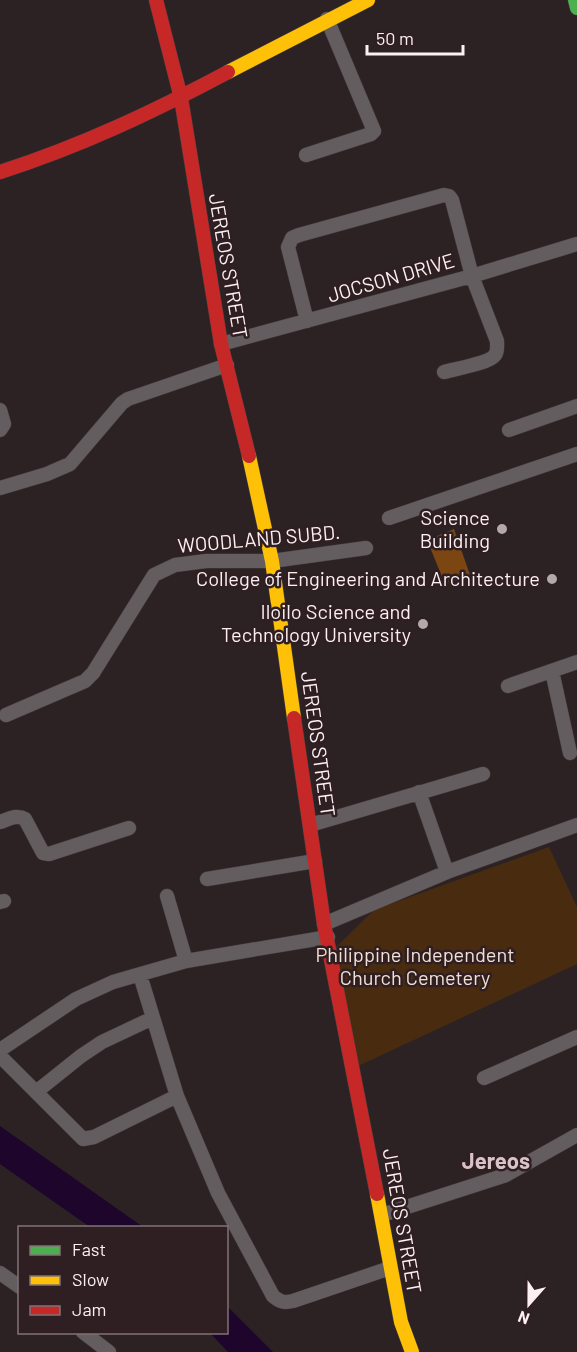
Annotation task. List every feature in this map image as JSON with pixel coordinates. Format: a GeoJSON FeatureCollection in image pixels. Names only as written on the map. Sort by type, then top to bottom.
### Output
{"type":"FeatureCollection","features":[{"type":"Feature","properties":{"kind":"street","name":"JEREOS STREET"},"geometry":{"type":"LineString","coordinates":[[156,0],[181,98],[221,344],[272,561],[326,930],[401,1322],[412,1352]]}},
{"type":"Feature","properties":{"kind":"street"},"geometry":{"type":"LineString","coordinates":[[0,172],[105,136],[181,98],[327,19],[368,0]]}},
{"type":"Feature","properties":{"kind":"street"},"geometry":{"type":"LineString","coordinates":[[575,0],[577,8]]}},
{"type":"Feature","properties":{"kind":"street"},"geometry":{"type":"LineString","coordinates":[[306,155],[371,134],[374,130],[327,19]]}},
{"type":"Feature","properties":{"kind":"street"},"geometry":{"type":"LineString","coordinates":[[307,321],[288,247],[292,238],[299,235],[444,195],[449,196],[452,200],[472,276],[577,244]]}},
{"type":"Feature","properties":{"kind":"street","name":"JOCSON DRIVE"},"geometry":{"type":"LineString","coordinates":[[221,344],[472,276],[497,341],[497,350],[495,356],[488,360],[444,372]]}},
{"type":"Feature","properties":{"kind":"street"},"geometry":{"type":"LineString","coordinates":[[0,488],[47,474],[70,464],[122,403],[128,399],[227,366]]}},
{"type":"Feature","properties":{"kind":"street"},"geometry":{"type":"LineString","coordinates":[[509,430],[577,406]]}},
{"type":"Feature","properties":{"kind":"street"},"geometry":{"type":"LineString","coordinates":[[0,410],[4,424],[0,430]]}},
{"type":"Feature","properties":{"kind":"street"},"geometry":{"type":"LineString","coordinates":[[389,519],[577,454]]}},
{"type":"Feature","properties":{"kind":"street","name":"WOODLAND SUBD."},"geometry":{"type":"LineString","coordinates":[[6,715],[84,681],[93,673],[154,575],[175,565],[206,561],[272,561],[366,548]]}},
{"type":"Feature","properties":{"kind":"street"},"geometry":{"type":"LineString","coordinates":[[508,686],[577,662]]}},
{"type":"Feature","properties":{"kind":"street"},"geometry":{"type":"LineString","coordinates":[[552,671],[570,753]]}},
{"type":"Feature","properties":{"kind":"street"},"geometry":{"type":"LineString","coordinates":[[310,825],[483,774]]}},
{"type":"Feature","properties":{"kind":"street"},"geometry":{"type":"LineString","coordinates":[[419,792],[447,872]]}},
{"type":"Feature","properties":{"kind":"street"},"geometry":{"type":"LineString","coordinates":[[0,822],[21,816],[25,819],[43,853],[49,854],[129,828]]}},
{"type":"Feature","properties":{"kind":"street"},"geometry":{"type":"LineString","coordinates":[[0,1050],[76,999],[113,982],[186,961],[326,930],[447,872],[577,825]]}},
{"type":"Feature","properties":{"kind":"street"},"geometry":{"type":"LineString","coordinates":[[207,879],[315,861]]}},
{"type":"Feature","properties":{"kind":"street"},"geometry":{"type":"LineString","coordinates":[[167,896],[186,961]]}},
{"type":"Feature","properties":{"kind":"street"},"geometry":{"type":"LineString","coordinates":[[140,975],[177,1096],[218,1193],[273,1296],[286,1303],[390,1268]]}},
{"type":"Feature","properties":{"kind":"street"},"geometry":{"type":"LineString","coordinates":[[36,1092],[102,1042],[153,1018]]}},
{"type":"Feature","properties":{"kind":"street"},"geometry":{"type":"LineString","coordinates":[[484,1078],[577,1037]]}},
{"type":"Feature","properties":{"kind":"street"},"geometry":{"type":"LineString","coordinates":[[0,1056],[80,1137],[88,1139],[177,1096]]}},
{"type":"Feature","properties":{"kind":"street"},"geometry":{"type":"LineString","coordinates":[[382,1215],[506,1175],[577,1135]]}},
{"type":"Feature","properties":{"kind":"street"},"geometry":{"type":"LineString","coordinates":[[0,1273],[18,1286]]}},
{"type":"Feature","properties":{"kind":"street"},"geometry":{"type":"LineString","coordinates":[[86,1334],[109,1352]]}},
{"type":"Feature","properties":{"kind":"green space","name":"Philippine Independent Church Cemetery"},"geometry":{"type":"Polygon","coordinates":[[[549,847],[577,907],[577,964],[356,1067],[329,954],[374,910],[549,847]]]}},
{"type":"Feature","properties":{"kind":"shaded area"},"geometry":{"type":"Polygon","coordinates":[[[454,529],[470,575],[445,584],[427,540],[454,529]]]}},
{"type":"Feature","properties":{"kind":"shaded area"},"geometry":{"type":"Polygon","coordinates":[[[0,1126],[142,1226],[89,1226],[0,1164],[0,1126]]]}},
{"type":"Feature","properties":{"kind":"shaded area"},"geometry":{"type":"Polygon","coordinates":[[[228,1307],[273,1352],[228,1352],[211,1334],[228,1334],[228,1307]]]}},
{"type":"Feature","properties":{"kind":"traffic: fast"},"geometry":{"type":"LineString","coordinates":[[575,0],[577,8]]}},
{"type":"Feature","properties":{"kind":"traffic: slow"},"geometry":{"type":"LineString","coordinates":[[228,72],[368,0]]}},
{"type":"Feature","properties":{"kind":"traffic: slow"},"geometry":{"type":"LineString","coordinates":[[249,456],[272,561],[294,718]]}},
{"type":"Feature","properties":{"kind":"traffic: slow"},"geometry":{"type":"LineString","coordinates":[[377,1194],[401,1322],[412,1352]]}},
{"type":"Feature","properties":{"kind":"traffic: jam"},"geometry":{"type":"LineString","coordinates":[[156,0],[181,98],[221,344],[249,456]]}},
{"type":"Feature","properties":{"kind":"traffic: jam"},"geometry":{"type":"LineString","coordinates":[[0,172],[116,127],[228,72]]}},
{"type":"Feature","properties":{"kind":"traffic: jam"},"geometry":{"type":"LineString","coordinates":[[294,718],[324,924],[377,1194]]}},
{"type":"Feature","properties":{"kind":"place","name":"Science Building"},"geometry":{"type":"Point","coordinates":[502,529]}},
{"type":"Feature","properties":{"kind":"place","name":"College of Engineering and Architecture"},"geometry":{"type":"Point","coordinates":[552,579]}},
{"type":"Feature","properties":{"kind":"place","name":"Iloilo Science and Technology University"},"geometry":{"type":"Point","coordinates":[423,624]}},
{"type":"Feature","properties":{"kind":"district","name":"Jereos"},"geometry":{"type":"Point","coordinates":[496,1161]}}]}
